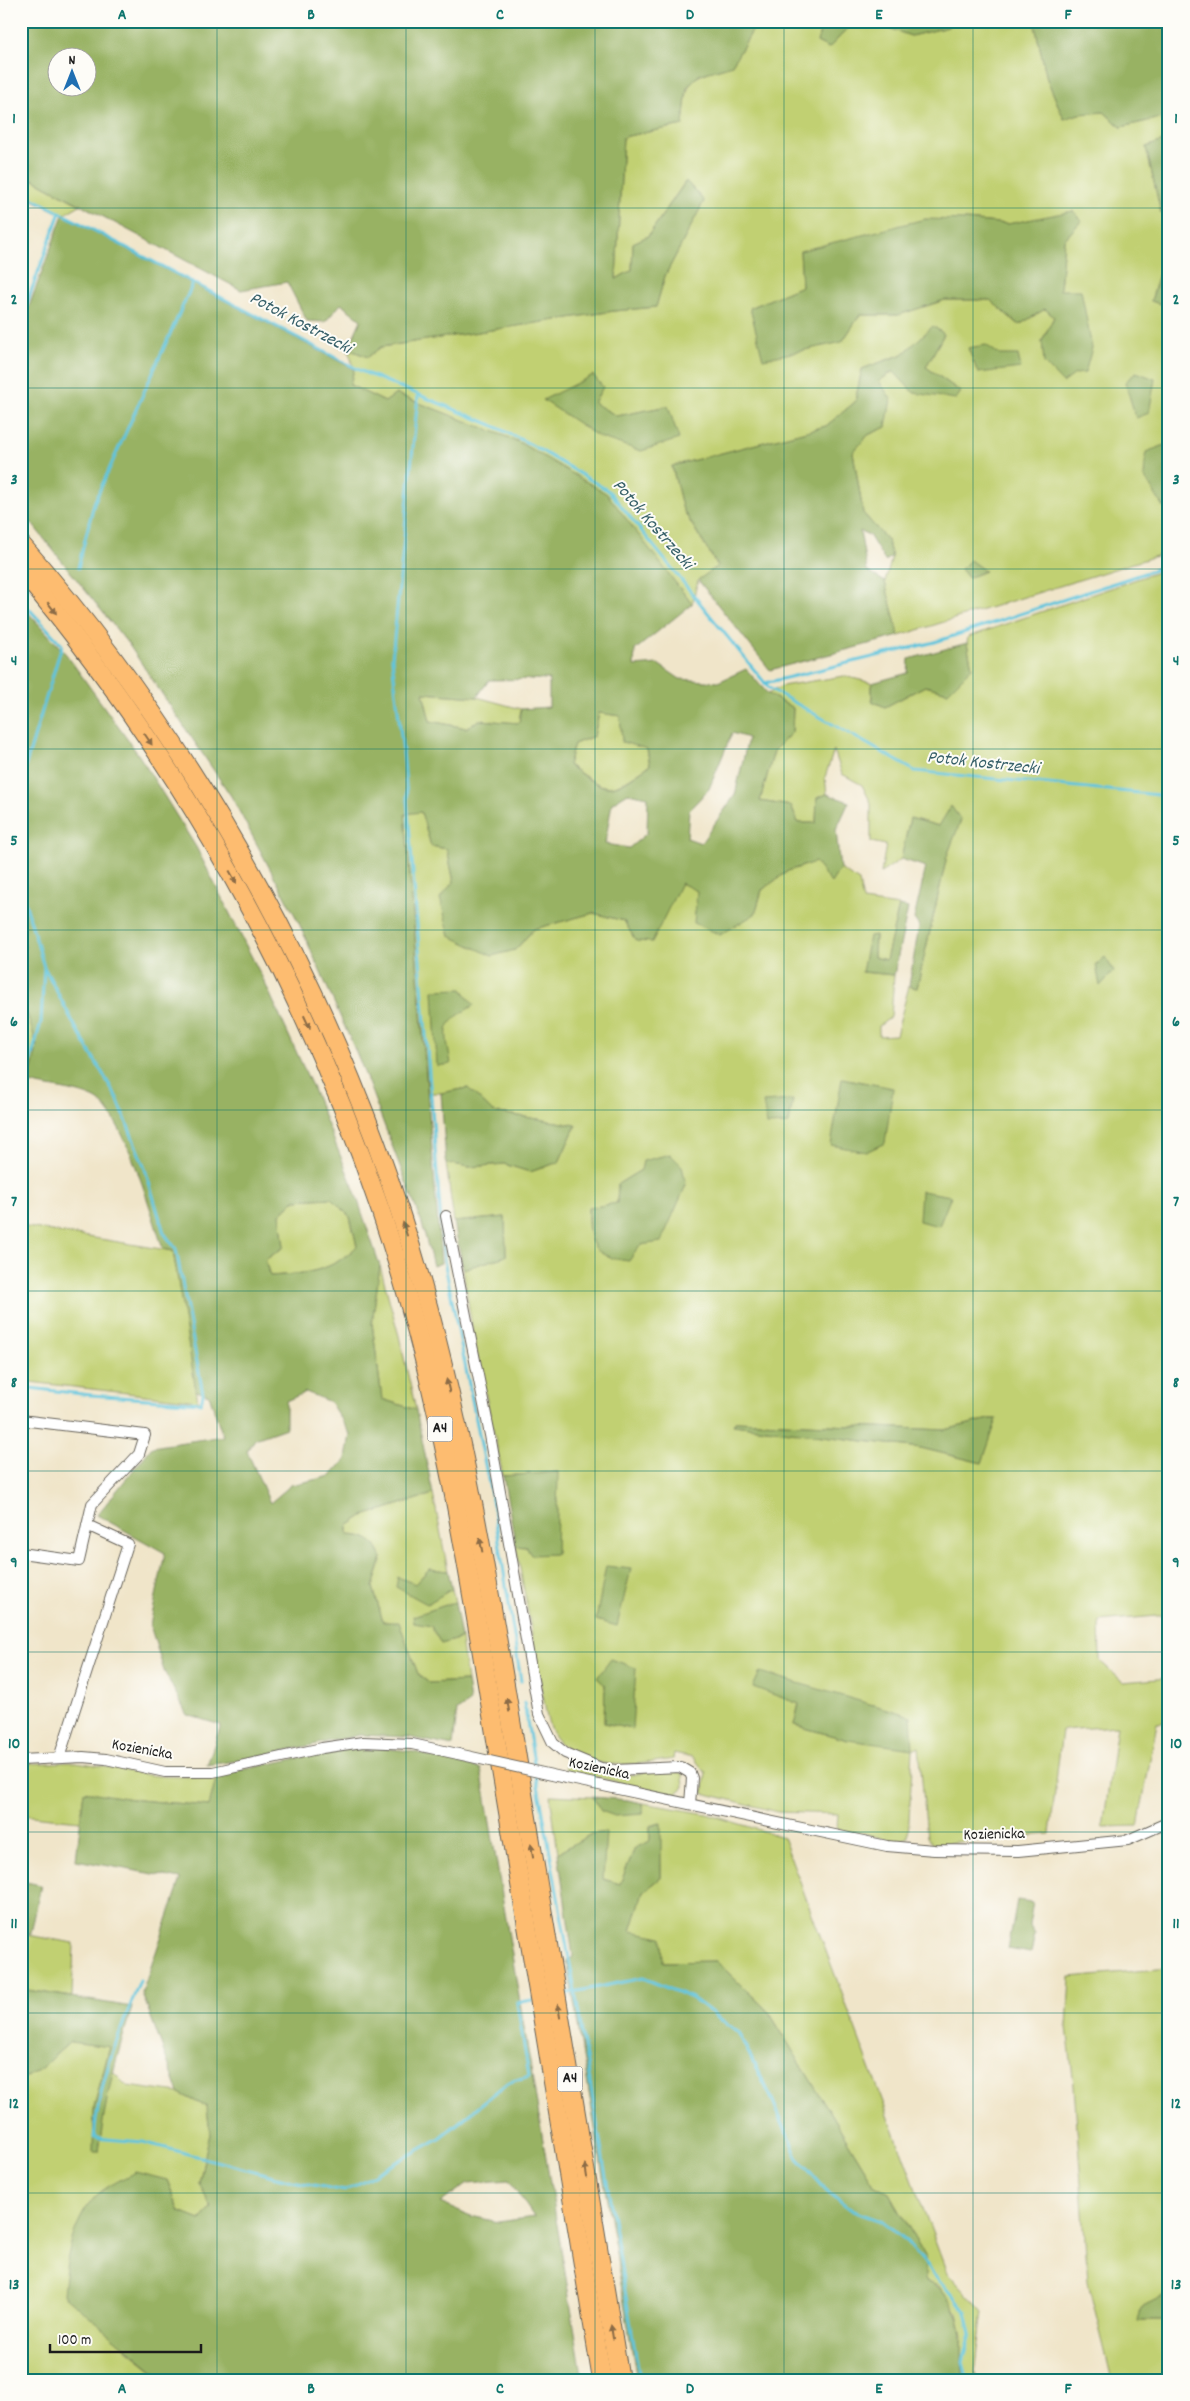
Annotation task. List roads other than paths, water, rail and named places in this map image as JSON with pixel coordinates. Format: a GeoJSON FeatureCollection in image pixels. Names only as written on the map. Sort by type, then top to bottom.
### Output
{"type":"FeatureCollection","features":[{"type":"Feature","properties":{"kind":"highway","name":"A4"},"geometry":{"type":"LineString","coordinates":[[21,544],[84,620],[161,726],[199,785],[262,893],[329,1029],[370,1129],[400,1211],[422,1283],[445,1372],[481,1549],[620,2380]]}},
{"type":"Feature","properties":{"kind":"highway","name":"A4"},"geometry":{"type":"LineString","coordinates":[[21,570],[90,658],[150,741],[236,882],[284,975],[326,1066],[359,1150],[392,1243],[428,1373],[462,1540],[602,2380]]}},
{"type":"Feature","properties":{"kind":"street"},"geometry":{"type":"LineString","coordinates":[[446,1216],[490,1435],[539,1714],[558,1748],[601,1768],[626,1771],[674,1766],[685,1769],[692,1778],[690,1804]]}},
{"type":"Feature","properties":{"kind":"street"},"geometry":{"type":"LineString","coordinates":[[21,1420],[145,1435],[138,1454],[92,1504],[79,1561],[21,1553]]}},
{"type":"Feature","properties":{"kind":"street"},"geometry":{"type":"LineString","coordinates":[[60,1758],[128,1544],[87,1525]]}},
{"type":"Feature","properties":{"kind":"street","name":"Kozienicka"},"geometry":{"type":"LineString","coordinates":[[21,1760],[60,1758],[106,1759],[166,1772],[213,1772],[322,1748],[362,1742],[412,1744],[887,1846],[934,1850],[1018,1851],[1128,1840],[1169,1822]]}},
{"type":"Feature","properties":{"kind":"waterway","name":"Potok Kostrzecki"},"geometry":{"type":"LineString","coordinates":[[21,192],[361,371],[492,425],[530,444],[609,491],[769,688],[915,771],[1169,796]]}},
{"type":"Feature","properties":{"kind":"waterway"},"geometry":{"type":"LineString","coordinates":[[21,319],[60,212]]}},
{"type":"Feature","properties":{"kind":"waterway"},"geometry":{"type":"LineString","coordinates":[[78,568],[94,503],[193,283]]}},
{"type":"Feature","properties":{"kind":"waterway"},"geometry":{"type":"LineString","coordinates":[[418,396],[392,659],[404,761],[444,1260],[494,1509],[521,1681]]}},
{"type":"Feature","properties":{"kind":"waterway"},"geometry":{"type":"LineString","coordinates":[[765,683],[935,642],[1169,565]]}},
{"type":"Feature","properties":{"kind":"waterway"},"geometry":{"type":"LineString","coordinates":[[21,600],[62,645],[21,781]]}},
{"type":"Feature","properties":{"kind":"waterway"},"geometry":{"type":"LineString","coordinates":[[21,888],[44,967],[41,1022],[21,1095]]}},
{"type":"Feature","properties":{"kind":"waterway"},"geometry":{"type":"LineString","coordinates":[[21,1387],[91,1395],[201,1403],[203,1394],[176,1249],[164,1233],[145,1169],[117,1098],[76,1028],[44,967]]}},
{"type":"Feature","properties":{"kind":"waterway"},"geometry":{"type":"LineString","coordinates":[[524,1703],[535,1768]]}},
{"type":"Feature","properties":{"kind":"waterway"},"geometry":{"type":"LineString","coordinates":[[536,1774],[575,1992],[640,2380]]}},
{"type":"Feature","properties":{"kind":"waterway"},"geometry":{"type":"LineString","coordinates":[[564,1994],[643,1978],[692,1998],[738,2032],[772,2099],[797,2157],[826,2190],[853,2211],[881,2221],[907,2242],[966,2312],[971,2334],[963,2361],[967,2380]]}},
{"type":"Feature","properties":{"kind":"waterway"},"geometry":{"type":"LineString","coordinates":[[140,1981],[105,2077],[96,2118],[94,2138],[143,2142],[292,2181],[345,2191],[440,2138],[507,2083],[529,2076],[517,2003],[532,2000]]}}]}
